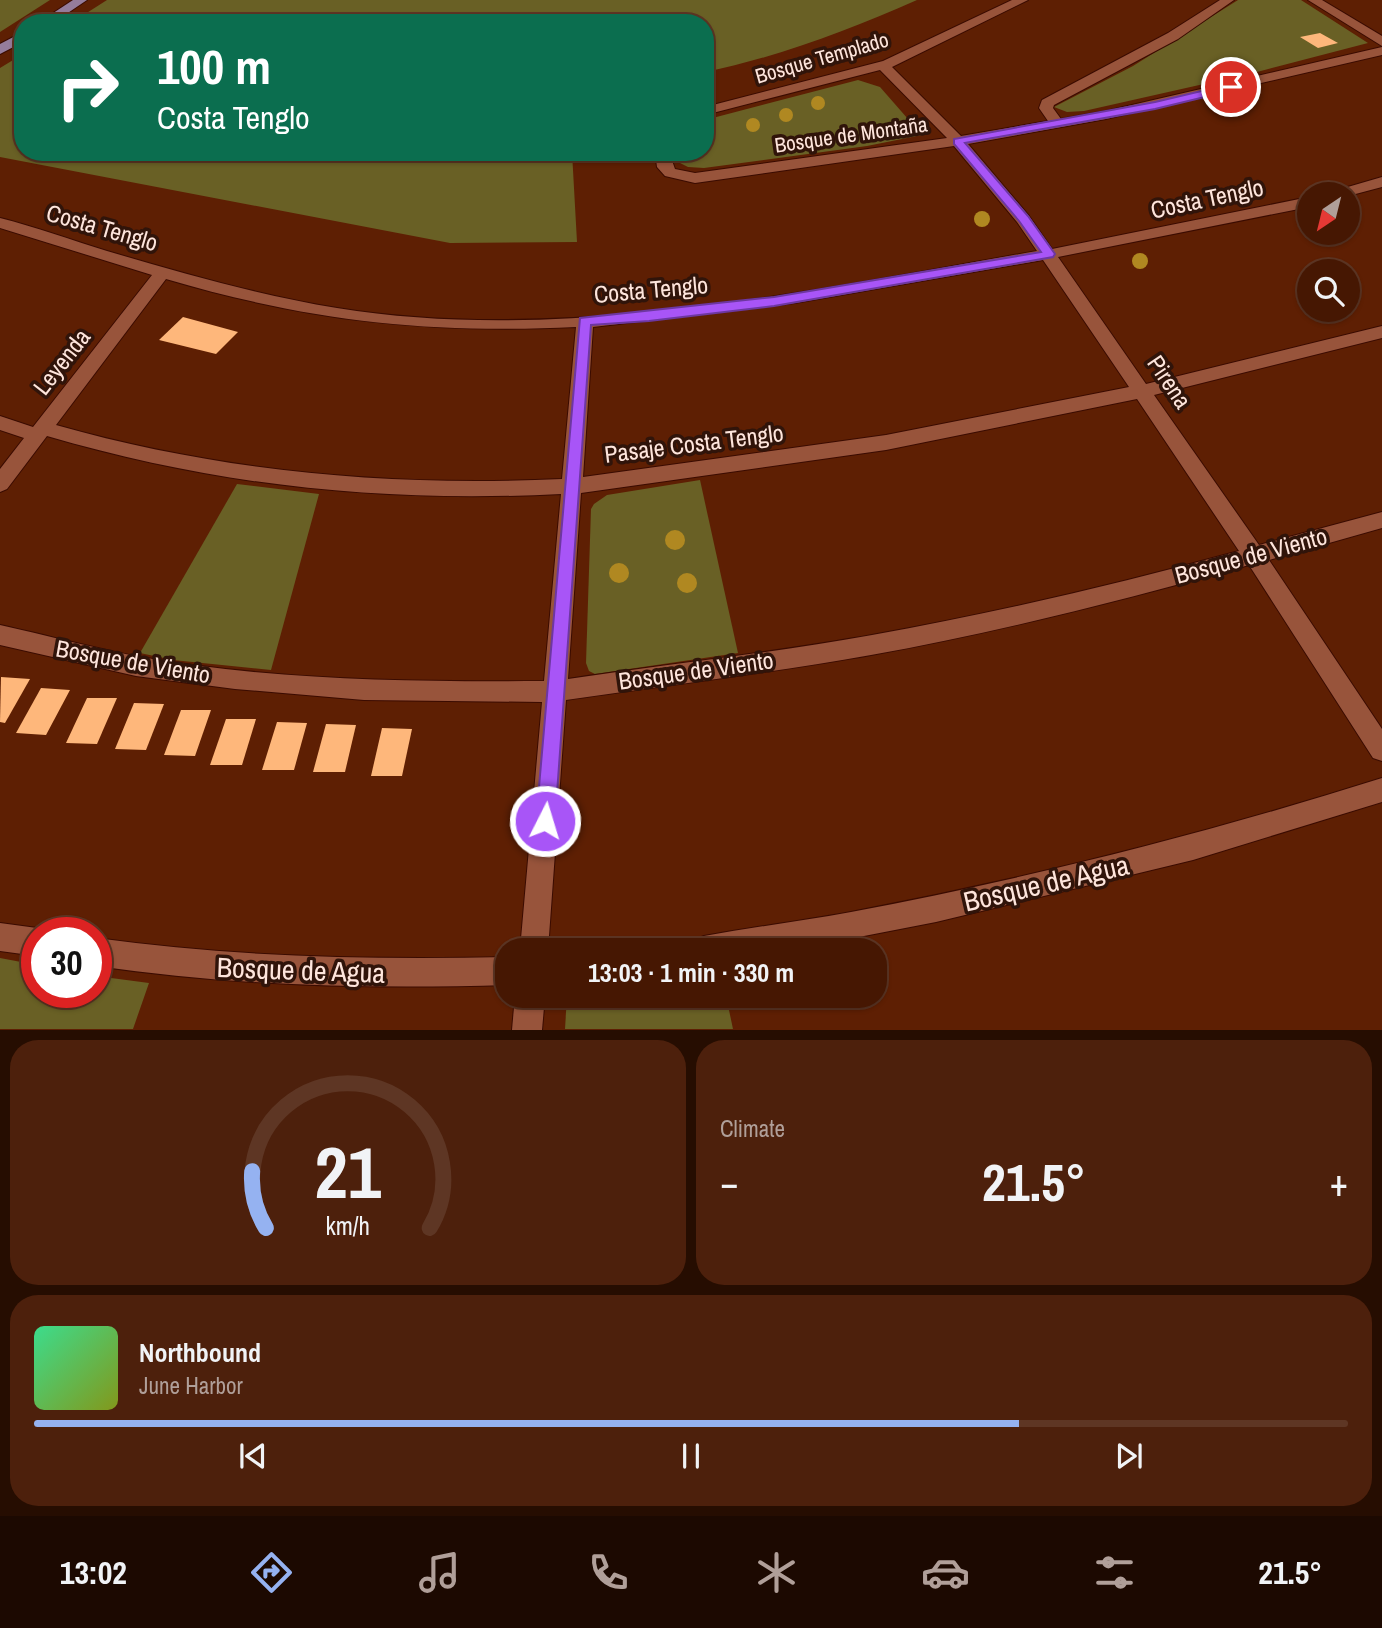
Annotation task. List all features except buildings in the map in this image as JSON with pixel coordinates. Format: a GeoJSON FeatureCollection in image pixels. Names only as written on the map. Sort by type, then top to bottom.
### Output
{"type":"FeatureCollection","features":[{"type":"Feature","properties":{"kind":"main road"},"geometry":{"type":"LineString","coordinates":[[58,14],[81,0]]}},
{"type":"Feature","properties":{"kind":"street","name":"Bosque Templado"},"geometry":{"type":"LineString","coordinates":[[714,109],[883,65],[1022,0]]}},
{"type":"Feature","properties":{"kind":"street"},"geometry":{"type":"LineString","coordinates":[[1057,123],[1046,108],[1047,103],[1173,36],[1228,0]]}},
{"type":"Feature","properties":{"kind":"street"},"geometry":{"type":"LineString","coordinates":[[1314,0],[1382,42]]}},
{"type":"Feature","properties":{"kind":"street","name":"Bosque de Montaña"},"geometry":{"type":"LineString","coordinates":[[664,161],[670,173],[678,177],[695,178],[958,141],[1155,106],[1382,51]]}},
{"type":"Feature","properties":{"kind":"street","name":"Pirena"},"geometry":{"type":"LineString","coordinates":[[883,65],[958,141],[1049,254],[1254,555],[1382,750]]}},
{"type":"Feature","properties":{"kind":"street"},"geometry":{"type":"LineString","coordinates":[[1360,188],[1382,182]]}},
{"type":"Feature","properties":{"kind":"street","name":"Costa Tenglo"},"geometry":{"type":"LineString","coordinates":[[0,223],[291,305],[378,319],[447,323],[649,317],[774,302],[1185,230],[1297,205]]}},
{"type":"Feature","properties":{"kind":"street","name":"Leyenda"},"geometry":{"type":"LineString","coordinates":[[0,484],[164,271]]}},
{"type":"Feature","properties":{"kind":"street"},"geometry":{"type":"LineString","coordinates":[[535,938],[585,321]]}},
{"type":"Feature","properties":{"kind":"street","name":"Pasaje Costa Tenglo"},"geometry":{"type":"LineString","coordinates":[[0,423],[152,458],[278,479],[423,489],[573,486],[867,447],[964,431],[1382,332]]}},
{"type":"Feature","properties":{"kind":"street","name":"Bosque de Viento"},"geometry":{"type":"LineString","coordinates":[[0,635],[136,666],[235,679],[378,689],[557,691],[871,645],[1008,618],[1136,588],[1382,520]]}},
{"type":"Feature","properties":{"kind":"street","name":"Bosque de Agua"},"geometry":{"type":"LineString","coordinates":[[777,938],[869,923],[1026,889],[1287,821],[1382,790]]}},
{"type":"Feature","properties":{"kind":"street"},"geometry":{"type":"LineString","coordinates":[[0,937],[21,940]]}},
{"type":"Feature","properties":{"kind":"street","name":"Bosque de Agua"},"geometry":{"type":"LineString","coordinates":[[112,954],[253,969],[391,974],[495,971]]}},
{"type":"Feature","properties":{"kind":"street"},"geometry":{"type":"LineString","coordinates":[[527,1030],[529,1008]]}},
{"type":"Feature","properties":{"kind":"shaded area"},"geometry":{"type":"Polygon","coordinates":[[[0,0],[50,0],[28,14],[14,14],[14,23],[0,32],[0,0]]]}},
{"type":"Feature","properties":{"kind":"shaded area"},"geometry":{"type":"Polygon","coordinates":[[[107,0],[917,0],[813,42],[714,70],[714,14],[85,14],[107,0]]]}},
{"type":"Feature","properties":{"kind":"shaded area"},"geometry":{"type":"Polygon","coordinates":[[[1238,0],[1301,0],[1368,43],[1257,72],[1084,111],[1067,112],[1054,107],[1133,66],[1238,0]]]}},
{"type":"Feature","properties":{"kind":"shaded area"},"geometry":{"type":"Polygon","coordinates":[[[14,59],[14,160],[0,157],[0,68],[14,59]]]}},
{"type":"Feature","properties":{"kind":"shaded area"},"geometry":{"type":"Polygon","coordinates":[[[858,80],[880,87],[922,135],[867,146],[704,168],[688,167],[676,161],[714,161],[714,118],[858,80]]]}},
{"type":"Feature","properties":{"kind":"shaded area"},"geometry":{"type":"Polygon","coordinates":[[[21,161],[572,161],[577,242],[450,243],[21,161]]]}},
{"type":"Feature","properties":{"kind":"shaded area"},"geometry":{"type":"Polygon","coordinates":[[[700,480],[738,653],[595,674],[589,671],[586,663],[591,509],[607,495],[700,480]]]}},
{"type":"Feature","properties":{"kind":"shaded area"},"geometry":{"type":"Polygon","coordinates":[[[237,484],[319,494],[271,670],[173,660],[140,653],[237,484]]]}},
{"type":"Feature","properties":{"kind":"shaded area"},"geometry":{"type":"Polygon","coordinates":[[[0,958],[21,962],[21,1008],[112,1008],[112,978],[149,983],[133,1029],[0,1029],[0,958]]]}},
{"type":"Feature","properties":{"kind":"shaded area"},"geometry":{"type":"Polygon","coordinates":[[[566,1008],[729,1008],[733,1029],[565,1029],[566,1008]]]}},
{"type":"Feature","properties":{"kind":"route"},"geometry":{"type":"LineString","coordinates":[[545,821],[585,321],[649,317],[774,302],[1049,254],[958,141],[1155,106],[1231,87]]}}]}
